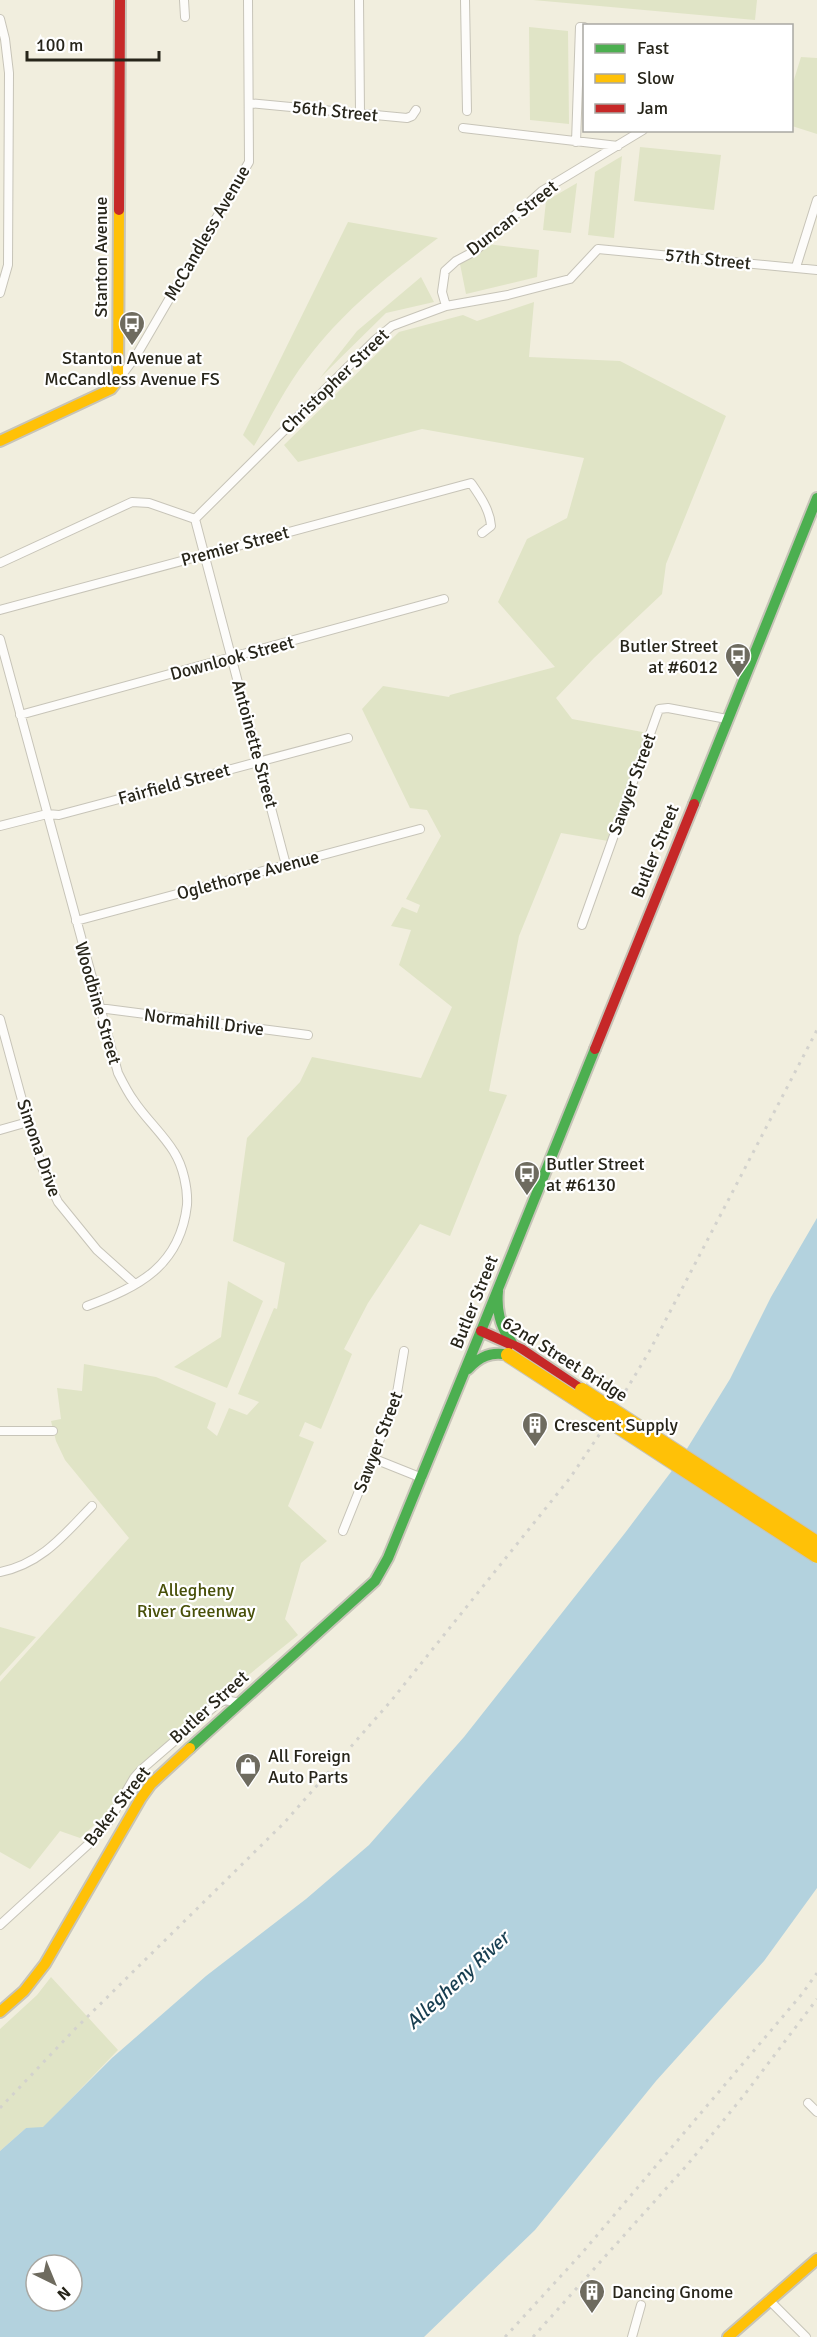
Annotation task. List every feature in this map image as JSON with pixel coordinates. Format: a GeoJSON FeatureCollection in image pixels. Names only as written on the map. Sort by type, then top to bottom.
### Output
{"type":"FeatureCollection","features":[{"type":"Feature","properties":{"kind":"main road","name":"Stanton Avenue"},"geometry":{"type":"LineString","coordinates":[[118,380],[120,0]]}},
{"type":"Feature","properties":{"kind":"main road"},"geometry":{"type":"LineString","coordinates":[[0,441],[111,389],[118,380]]}},
{"type":"Feature","properties":{"kind":"main road","name":"Butler Street"},"geometry":{"type":"LineString","coordinates":[[0,2012],[24,1991],[39,1973],[141,1798],[152,1784],[375,1581],[388,1558],[817,498]]}},
{"type":"Feature","properties":{"kind":"main road"},"geometry":{"type":"LineString","coordinates":[[464,1373],[476,1360],[498,1343],[498,1291]]}},
{"type":"Feature","properties":{"kind":"main road","name":"62nd Street Bridge"},"geometry":{"type":"LineString","coordinates":[[481,1330],[498,1343],[817,1543]]}},
{"type":"Feature","properties":{"kind":"main road","name":"62nd Street Bridge"},"geometry":{"type":"LineString","coordinates":[[512,1350],[817,1556]]}},
{"type":"Feature","properties":{"kind":"main road"},"geometry":{"type":"LineString","coordinates":[[728,2337],[816,2261]]}},
{"type":"Feature","properties":{"kind":"street"},"geometry":{"type":"LineString","coordinates":[[184,0],[184,17]]}},
{"type":"Feature","properties":{"kind":"street","name":"McCandless Avenue"},"geometry":{"type":"LineString","coordinates":[[118,380],[136,356],[249,162],[248,0]]}},
{"type":"Feature","properties":{"kind":"street"},"geometry":{"type":"LineString","coordinates":[[359,0],[360,113]]}},
{"type":"Feature","properties":{"kind":"street"},"geometry":{"type":"LineString","coordinates":[[465,0],[467,111]]}},
{"type":"Feature","properties":{"kind":"street"},"geometry":{"type":"LineString","coordinates":[[0,19],[9,73],[8,265],[0,293]]}},
{"type":"Feature","properties":{"kind":"street"},"geometry":{"type":"LineString","coordinates":[[576,141],[582,27]]}},
{"type":"Feature","properties":{"kind":"street","name":"56th Street"},"geometry":{"type":"LineString","coordinates":[[249,103],[407,118],[412,116],[416,110]]}},
{"type":"Feature","properties":{"kind":"street"},"geometry":{"type":"LineString","coordinates":[[463,128],[618,146]]}},
{"type":"Feature","properties":{"kind":"street","name":"Duncan Street"},"geometry":{"type":"LineString","coordinates":[[446,306],[442,292],[445,271],[456,261],[474,251],[542,191],[640,132]]}},
{"type":"Feature","properties":{"kind":"street"},"geometry":{"type":"LineString","coordinates":[[796,267],[817,200]]}},
{"type":"Feature","properties":{"kind":"street","name":"Christopher Street"},"geometry":{"type":"LineString","coordinates":[[195,519],[392,326],[446,306],[508,295],[570,279],[598,249]]}},
{"type":"Feature","properties":{"kind":"street","name":"57th Street"},"geometry":{"type":"LineString","coordinates":[[598,249],[817,270]]}},
{"type":"Feature","properties":{"kind":"street","name":"Premier Street"},"geometry":{"type":"LineString","coordinates":[[0,610],[471,483],[490,517],[491,526],[483,533]]}},
{"type":"Feature","properties":{"kind":"street"},"geometry":{"type":"LineString","coordinates":[[0,564],[132,502],[148,503],[195,519]]}},
{"type":"Feature","properties":{"kind":"street","name":"Antoinette Street"},"geometry":{"type":"LineString","coordinates":[[195,519],[286,865]]}},
{"type":"Feature","properties":{"kind":"street","name":"Downlook Street"},"geometry":{"type":"LineString","coordinates":[[20,715],[444,599]]}},
{"type":"Feature","properties":{"kind":"street","name":"Woodbine Street"},"geometry":{"type":"LineString","coordinates":[[0,639],[118,1073],[134,1101],[175,1154],[184,1175],[187,1197],[185,1221],[172,1251],[158,1269],[117,1295],[87,1306]]}},
{"type":"Feature","properties":{"kind":"street","name":"Sawyer Street"},"geometry":{"type":"LineString","coordinates":[[582,925],[659,709],[668,708],[727,719]]}},
{"type":"Feature","properties":{"kind":"street","name":"Fairfield Street"},"geometry":{"type":"LineString","coordinates":[[0,826],[47,814],[59,815],[348,738]]}},
{"type":"Feature","properties":{"kind":"street","name":"Oglethorpe Avenue"},"geometry":{"type":"LineString","coordinates":[[76,921],[420,829]]}},
{"type":"Feature","properties":{"kind":"street","name":"Normahill Drive"},"geometry":{"type":"LineString","coordinates":[[99,1008],[308,1035]]}},
{"type":"Feature","properties":{"kind":"street","name":"Simona Drive"},"geometry":{"type":"LineString","coordinates":[[0,1019],[43,1170],[58,1203],[97,1250],[135,1284]]}},
{"type":"Feature","properties":{"kind":"street"},"geometry":{"type":"LineString","coordinates":[[0,1130],[28,1122]]}},
{"type":"Feature","properties":{"kind":"street","name":"Sawyer Street"},"geometry":{"type":"LineString","coordinates":[[343,1531],[399,1390],[404,1351]]}},
{"type":"Feature","properties":{"kind":"street"},"geometry":{"type":"LineString","coordinates":[[0,1431],[53,1431]]}},
{"type":"Feature","properties":{"kind":"street"},"geometry":{"type":"LineString","coordinates":[[372,1458],[422,1478]]}},
{"type":"Feature","properties":{"kind":"street"},"geometry":{"type":"LineString","coordinates":[[0,1572],[33,1562],[51,1549],[92,1506]]}},
{"type":"Feature","properties":{"kind":"street","name":"Baker Street"},"geometry":{"type":"LineString","coordinates":[[0,1925],[93,1840],[109,1821],[141,1770],[216,1705],[225,1700],[240,1703]]}},
{"type":"Feature","properties":{"kind":"street"},"geometry":{"type":"LineString","coordinates":[[808,2103],[817,2112]]}},
{"type":"Feature","properties":{"kind":"street"},"geometry":{"type":"LineString","coordinates":[[769,2301],[806,2337]]}},
{"type":"Feature","properties":{"kind":"street"},"geometry":{"type":"LineString","coordinates":[[632,2337],[641,2305]]}},
{"type":"Feature","properties":{"kind":"green space"},"geometry":{"type":"Polygon","coordinates":[[[533,0],[757,0],[755,20],[533,0]]]}},
{"type":"Feature","properties":{"kind":"green space"},"geometry":{"type":"Polygon","coordinates":[[[529,27],[568,31],[569,124],[530,120],[529,27]]]}},
{"type":"Feature","properties":{"kind":"green space"},"geometry":{"type":"Polygon","coordinates":[[[801,57],[817,58],[817,134],[793,126],[793,83],[801,57]]]}},
{"type":"Feature","properties":{"kind":"green space"},"geometry":{"type":"Polygon","coordinates":[[[640,147],[721,155],[714,210],[634,201],[640,147]]]}},
{"type":"Feature","properties":{"kind":"green space"},"geometry":{"type":"Polygon","coordinates":[[[622,156],[614,238],[588,235],[595,172],[622,156]]]}},
{"type":"Feature","properties":{"kind":"green space"},"geometry":{"type":"Polygon","coordinates":[[[577,183],[571,233],[543,230],[546,201],[577,183]]]}},
{"type":"Feature","properties":{"kind":"green space"},"geometry":{"type":"Polygon","coordinates":[[[348,222],[438,238],[368,294],[337,324],[292,380],[254,446],[243,435],[348,222]]]}},
{"type":"Feature","properties":{"kind":"green space"},"geometry":{"type":"Polygon","coordinates":[[[487,244],[539,250],[537,277],[466,294],[460,264],[487,244]]]}},
{"type":"Feature","properties":{"kind":"green space"},"geometry":{"type":"Polygon","coordinates":[[[421,277],[434,302],[386,313],[320,378],[357,331],[421,277]]]}},
{"type":"Feature","properties":{"kind":"green space","name":"Allegheny River Greenway"},"geometry":{"type":"Polygon","coordinates":[[[534,302],[529,357],[620,361],[726,416],[666,564],[662,594],[594,658],[556,698],[572,719],[648,733],[608,841],[561,833],[519,936],[489,1091],[507,1095],[450,1236],[420,1224],[368,1303],[344,1349],[352,1354],[321,1429],[305,1422],[299,1436],[314,1442],[288,1506],[327,1541],[301,1563],[285,1619],[298,1635],[183,1728],[129,1780],[112,1809],[80,1838],[60,1831],[30,1869],[0,1852],[0,1682],[129,1538],[65,1460],[56,1441],[51,1421],[61,1419],[57,1388],[82,1391],[84,1364],[156,1377],[216,1403],[207,1428],[217,1436],[229,1408],[247,1415],[259,1402],[238,1394],[274,1308],[277,1309],[285,1263],[233,1241],[247,1138],[300,1082],[312,1057],[421,1078],[452,1007],[399,965],[411,930],[391,926],[402,907],[417,913],[420,905],[406,899],[441,836],[427,810],[410,808],[362,709],[383,686],[449,697],[555,667],[498,602],[527,539],[567,518],[584,458],[422,429],[298,462],[284,445],[399,332],[463,315],[477,321],[534,302]]]}},
{"type":"Feature","properties":{"kind":"green space"},"geometry":{"type":"Polygon","coordinates":[[[228,1281],[263,1301],[227,1388],[174,1367],[221,1337],[228,1281]]]}},
{"type":"Feature","properties":{"kind":"green space"},"geometry":{"type":"Polygon","coordinates":[[[0,1627],[36,1637],[0,1676],[0,1627]]]}},
{"type":"Feature","properties":{"kind":"green space"},"geometry":{"type":"Polygon","coordinates":[[[51,1977],[118,2050],[43,2128],[26,2128],[0,2151],[0,2029],[37,1995],[51,1977]]]}},
{"type":"Feature","properties":{"kind":"water","name":"Allegheny River"},"geometry":{"type":"Polygon","coordinates":[[[817,1218],[817,1888],[764,1961],[656,2081],[535,2230],[424,2337],[0,2337],[0,2151],[26,2128],[43,2127],[112,2058],[206,1976],[306,1899],[369,1845],[464,1737],[625,1533],[680,1460],[730,1379],[771,1297],[817,1218]]]}},
{"type":"Feature","properties":{"kind":"railway"},"geometry":{"type":"LineString","coordinates":[[0,2108],[75,2029],[285,1822],[391,1701],[570,1478],[601,1432],[649,1352],[817,1030]]}},
{"type":"Feature","properties":{"kind":"railway"},"geometry":{"type":"LineString","coordinates":[[505,2337],[582,2253],[802,1994],[817,1973]]}},
{"type":"Feature","properties":{"kind":"railway"},"geometry":{"type":"LineString","coordinates":[[533,2337],[688,2164],[817,1999]]}},
{"type":"Feature","properties":{"kind":"traffic: fast"},"geometry":{"type":"LineString","coordinates":[[694,804],[817,498]]}},
{"type":"Feature","properties":{"kind":"traffic: fast"},"geometry":{"type":"LineString","coordinates":[[481,1331],[595,1049]]}},
{"type":"Feature","properties":{"kind":"traffic: fast"},"geometry":{"type":"LineString","coordinates":[[498,1291],[500,1318],[504,1331],[512,1343]]}},
{"type":"Feature","properties":{"kind":"traffic: fast"},"geometry":{"type":"LineString","coordinates":[[190,1748],[375,1581],[388,1558],[481,1331]]}},
{"type":"Feature","properties":{"kind":"traffic: fast"},"geometry":{"type":"LineString","coordinates":[[468,1369],[476,1361],[486,1356],[508,1355]]}},
{"type":"Feature","properties":{"kind":"traffic: slow"},"geometry":{"type":"LineString","coordinates":[[0,441],[111,389],[118,380],[119,210]]}},
{"type":"Feature","properties":{"kind":"traffic: slow"},"geometry":{"type":"LineString","coordinates":[[508,1355],[817,1556]]}},
{"type":"Feature","properties":{"kind":"traffic: slow"},"geometry":{"type":"LineString","coordinates":[[582,1390],[817,1543]]}},
{"type":"Feature","properties":{"kind":"traffic: slow"},"geometry":{"type":"LineString","coordinates":[[0,2012],[24,1991],[45,1964],[151,1784],[190,1748]]}},
{"type":"Feature","properties":{"kind":"traffic: slow"},"geometry":{"type":"LineString","coordinates":[[728,2337],[817,2259]]}},
{"type":"Feature","properties":{"kind":"traffic: jam"},"geometry":{"type":"LineString","coordinates":[[119,210],[120,0]]}},
{"type":"Feature","properties":{"kind":"traffic: jam"},"geometry":{"type":"LineString","coordinates":[[595,1049],[694,804]]}},
{"type":"Feature","properties":{"kind":"traffic: jam"},"geometry":{"type":"LineString","coordinates":[[481,1331],[521,1349],[582,1390]]}},
{"type":"Feature","properties":{"kind":"place","name":"Stanton Avenue at McCandless Avenue FS"},"geometry":{"type":"Point","coordinates":[132,347]}},
{"type":"Feature","properties":{"kind":"place","name":"Butler Street at #6012"},"geometry":{"type":"Point","coordinates":[738,679]}},
{"type":"Feature","properties":{"kind":"place","name":"Butler Street at #6130"},"geometry":{"type":"Point","coordinates":[527,1197]}},
{"type":"Feature","properties":{"kind":"place","name":"Crescent Supply"},"geometry":{"type":"Point","coordinates":[535,1448]}},
{"type":"Feature","properties":{"kind":"place","name":"All Foreign Auto Parts"},"geometry":{"type":"Point","coordinates":[248,1789]}},
{"type":"Feature","properties":{"kind":"place","name":"Dancing Gnome"},"geometry":{"type":"Point","coordinates":[592,2315]}}]}
